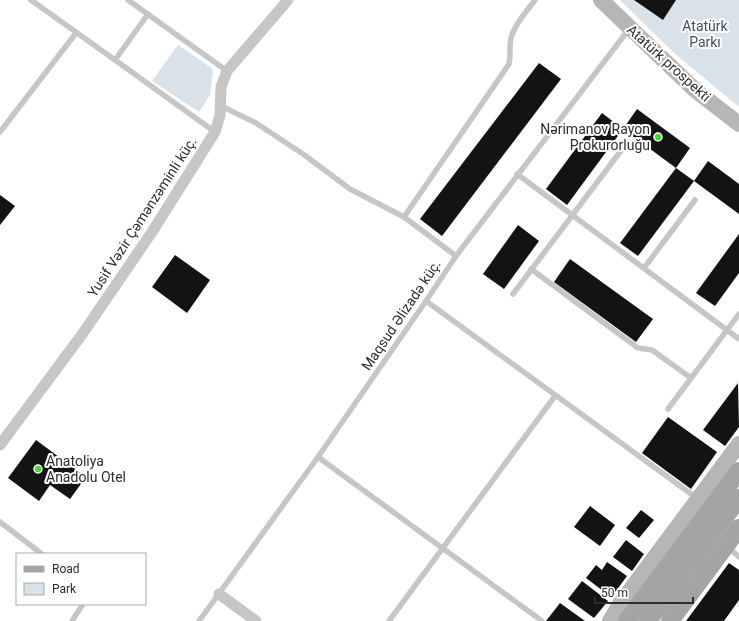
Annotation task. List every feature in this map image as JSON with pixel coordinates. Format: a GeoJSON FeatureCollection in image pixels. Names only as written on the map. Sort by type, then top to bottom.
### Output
{"type":"FeatureCollection","features":[{"type":"Feature","properties":{"kind":"main road","name":"Atatürk prospekti"},"geometry":{"type":"LineString","coordinates":[[601,0],[695,90],[739,124]]}},
{"type":"Feature","properties":{"kind":"main road"},"geometry":{"type":"LineString","coordinates":[[610,621],[620,604],[739,444]]}},
{"type":"Feature","properties":{"kind":"main road"},"geometry":{"type":"LineString","coordinates":[[627,621],[739,471]]}},
{"type":"Feature","properties":{"kind":"main road"},"geometry":{"type":"LineString","coordinates":[[648,621],[739,498]]}},
{"type":"Feature","properties":{"kind":"main road"},"geometry":{"type":"LineString","coordinates":[[670,621],[732,551],[739,528]]}},
{"type":"Feature","properties":{"kind":"street","name":"Yusif Vəzir Çəmənzəminli küç."},"geometry":{"type":"LineString","coordinates":[[0,445],[83,333],[152,232],[215,132],[221,106],[221,87],[227,71],[288,0]]}},
{"type":"Feature","properties":{"kind":"street"},"geometry":{"type":"LineString","coordinates":[[219,594],[256,621]]}},
{"type":"Feature","properties":{"kind":"lane"},"geometry":{"type":"LineString","coordinates":[[31,0],[215,132]]}},
{"type":"Feature","properties":{"kind":"lane"},"geometry":{"type":"LineString","coordinates":[[128,0],[227,71]]}},
{"type":"Feature","properties":{"kind":"lane"},"geometry":{"type":"LineString","coordinates":[[404,217],[509,64],[512,52],[511,38],[517,26],[535,0]]}},
{"type":"Feature","properties":{"kind":"lane"},"geometry":{"type":"LineString","coordinates":[[115,60],[148,14]]}},
{"type":"Feature","properties":{"kind":"lane","name":"Maqsud Əlizadə küç."},"geometry":{"type":"LineString","coordinates":[[199,621],[318,457],[456,256],[629,28]]}},
{"type":"Feature","properties":{"kind":"lane"},"geometry":{"type":"LineString","coordinates":[[0,132],[76,33]]}},
{"type":"Feature","properties":{"kind":"lane"},"geometry":{"type":"LineString","coordinates":[[221,106],[256,123],[303,154],[350,189],[404,217],[456,256]]}},
{"type":"Feature","properties":{"kind":"lane"},"geometry":{"type":"LineString","coordinates":[[513,294],[623,148]]}},
{"type":"Feature","properties":{"kind":"lane"},"geometry":{"type":"LineString","coordinates":[[517,174],[739,339]]}},
{"type":"Feature","properties":{"kind":"lane"},"geometry":{"type":"LineString","coordinates":[[644,268],[695,200]]}},
{"type":"Feature","properties":{"kind":"lane"},"geometry":{"type":"LineString","coordinates":[[531,269],[638,348],[652,350],[691,378]]}},
{"type":"Feature","properties":{"kind":"lane"},"geometry":{"type":"LineString","coordinates":[[426,301],[698,499]]}},
{"type":"Feature","properties":{"kind":"lane"},"geometry":{"type":"LineString","coordinates":[[668,409],[739,314]]}},
{"type":"Feature","properties":{"kind":"lane"},"geometry":{"type":"LineString","coordinates":[[389,621],[443,550],[555,396]]}},
{"type":"Feature","properties":{"kind":"lane"},"geometry":{"type":"LineString","coordinates":[[318,457],[542,621]]}},
{"type":"Feature","properties":{"kind":"lane"},"geometry":{"type":"LineString","coordinates":[[0,522],[41,553]]}},
{"type":"Feature","properties":{"kind":"lane"},"geometry":{"type":"LineString","coordinates":[[72,621],[82,605]]}},
{"type":"Feature","properties":{"kind":"green space","name":"Atatürk Parkı"},"geometry":{"type":"Polygon","coordinates":[[[620,0],[739,0],[739,107],[673,52],[620,0]]]}},
{"type":"Feature","properties":{"kind":"green space"},"geometry":{"type":"Polygon","coordinates":[[[178,45],[213,69],[210,95],[199,112],[152,81],[178,45]]]}},
{"type":"Feature","properties":{"kind":"building"},"geometry":{"type":"Polygon","coordinates":[[[634,0],[676,0],[663,20],[634,0]]]}},
{"type":"Feature","properties":{"kind":"building"},"geometry":{"type":"Polygon","coordinates":[[[539,63],[561,79],[442,236],[420,219],[539,63]]]}},
{"type":"Feature","properties":{"kind":"building"},"geometry":{"type":"Polygon","coordinates":[[[637,109],[690,148],[676,168],[623,129],[637,109]]]}},
{"type":"Feature","properties":{"kind":"building"},"geometry":{"type":"Polygon","coordinates":[[[602,113],[623,129],[567,205],[546,189],[602,113]]]}},
{"type":"Feature","properties":{"kind":"building"},"geometry":{"type":"Polygon","coordinates":[[[708,161],[739,184],[739,214],[694,181],[708,161]]]}},
{"type":"Feature","properties":{"kind":"building"},"geometry":{"type":"Polygon","coordinates":[[[676,168],[694,181],[638,256],[620,243],[676,168]]]}},
{"type":"Feature","properties":{"kind":"building"},"geometry":{"type":"Polygon","coordinates":[[[0,195],[15,206],[0,225],[0,195]]]}},
{"type":"Feature","properties":{"kind":"building"},"geometry":{"type":"Polygon","coordinates":[[[518,225],[539,241],[504,289],[483,274],[518,225]]]}},
{"type":"Feature","properties":{"kind":"building"},"geometry":{"type":"Polygon","coordinates":[[[739,234],[739,273],[715,306],[696,293],[739,234]]]}},
{"type":"Feature","properties":{"kind":"building"},"geometry":{"type":"Polygon","coordinates":[[[175,255],[210,280],[187,313],[152,287],[175,255]]]}},
{"type":"Feature","properties":{"kind":"building"},"geometry":{"type":"Polygon","coordinates":[[[570,259],[653,319],[636,342],[554,282],[570,259]]]}},
{"type":"Feature","properties":{"kind":"building"},"geometry":{"type":"Polygon","coordinates":[[[738,383],[739,427],[725,446],[703,430],[738,383]]]}},
{"type":"Feature","properties":{"kind":"building"},"geometry":{"type":"Polygon","coordinates":[[[668,417],[717,452],[691,489],[642,453],[668,417]]]}},
{"type":"Feature","properties":{"kind":"building"},"geometry":{"type":"Polygon","coordinates":[[[36,440],[86,477],[70,499],[50,485],[39,501],[8,478],[36,440]]]}},
{"type":"Feature","properties":{"kind":"building"},"geometry":{"type":"Polygon","coordinates":[[[590,506],[615,525],[600,546],[574,527],[590,506]]]}},
{"type":"Feature","properties":{"kind":"building"},"geometry":{"type":"Polygon","coordinates":[[[641,510],[654,520],[639,538],[626,528],[641,510]]]}},
{"type":"Feature","properties":{"kind":"building"},"geometry":{"type":"Polygon","coordinates":[[[626,540],[644,554],[632,571],[613,557],[626,540]]]}},
{"type":"Feature","properties":{"kind":"building"},"geometry":{"type":"Polygon","coordinates":[[[607,562],[627,576],[613,595],[609,592],[607,594],[586,578],[596,565],[602,570],[607,562]]]}},
{"type":"Feature","properties":{"kind":"building"},"geometry":{"type":"Polygon","coordinates":[[[729,563],[739,570],[739,600],[724,621],[686,621],[729,563]]]}},
{"type":"Feature","properties":{"kind":"building"},"geometry":{"type":"Polygon","coordinates":[[[582,581],[608,601],[594,618],[568,599],[582,581]]]}},
{"type":"Feature","properties":{"kind":"building"},"geometry":{"type":"Polygon","coordinates":[[[560,603],[585,621],[546,621],[560,603]]]}},
{"type":"Feature","properties":{"kind":"place","name":"Nərimanov Rayon Prokurorluğu"},"geometry":{"type":"Point","coordinates":[658,137]}},
{"type":"Feature","properties":{"kind":"place","name":"Anatoliya Anadolu Otel"},"geometry":{"type":"Point","coordinates":[38,469]}}]}
